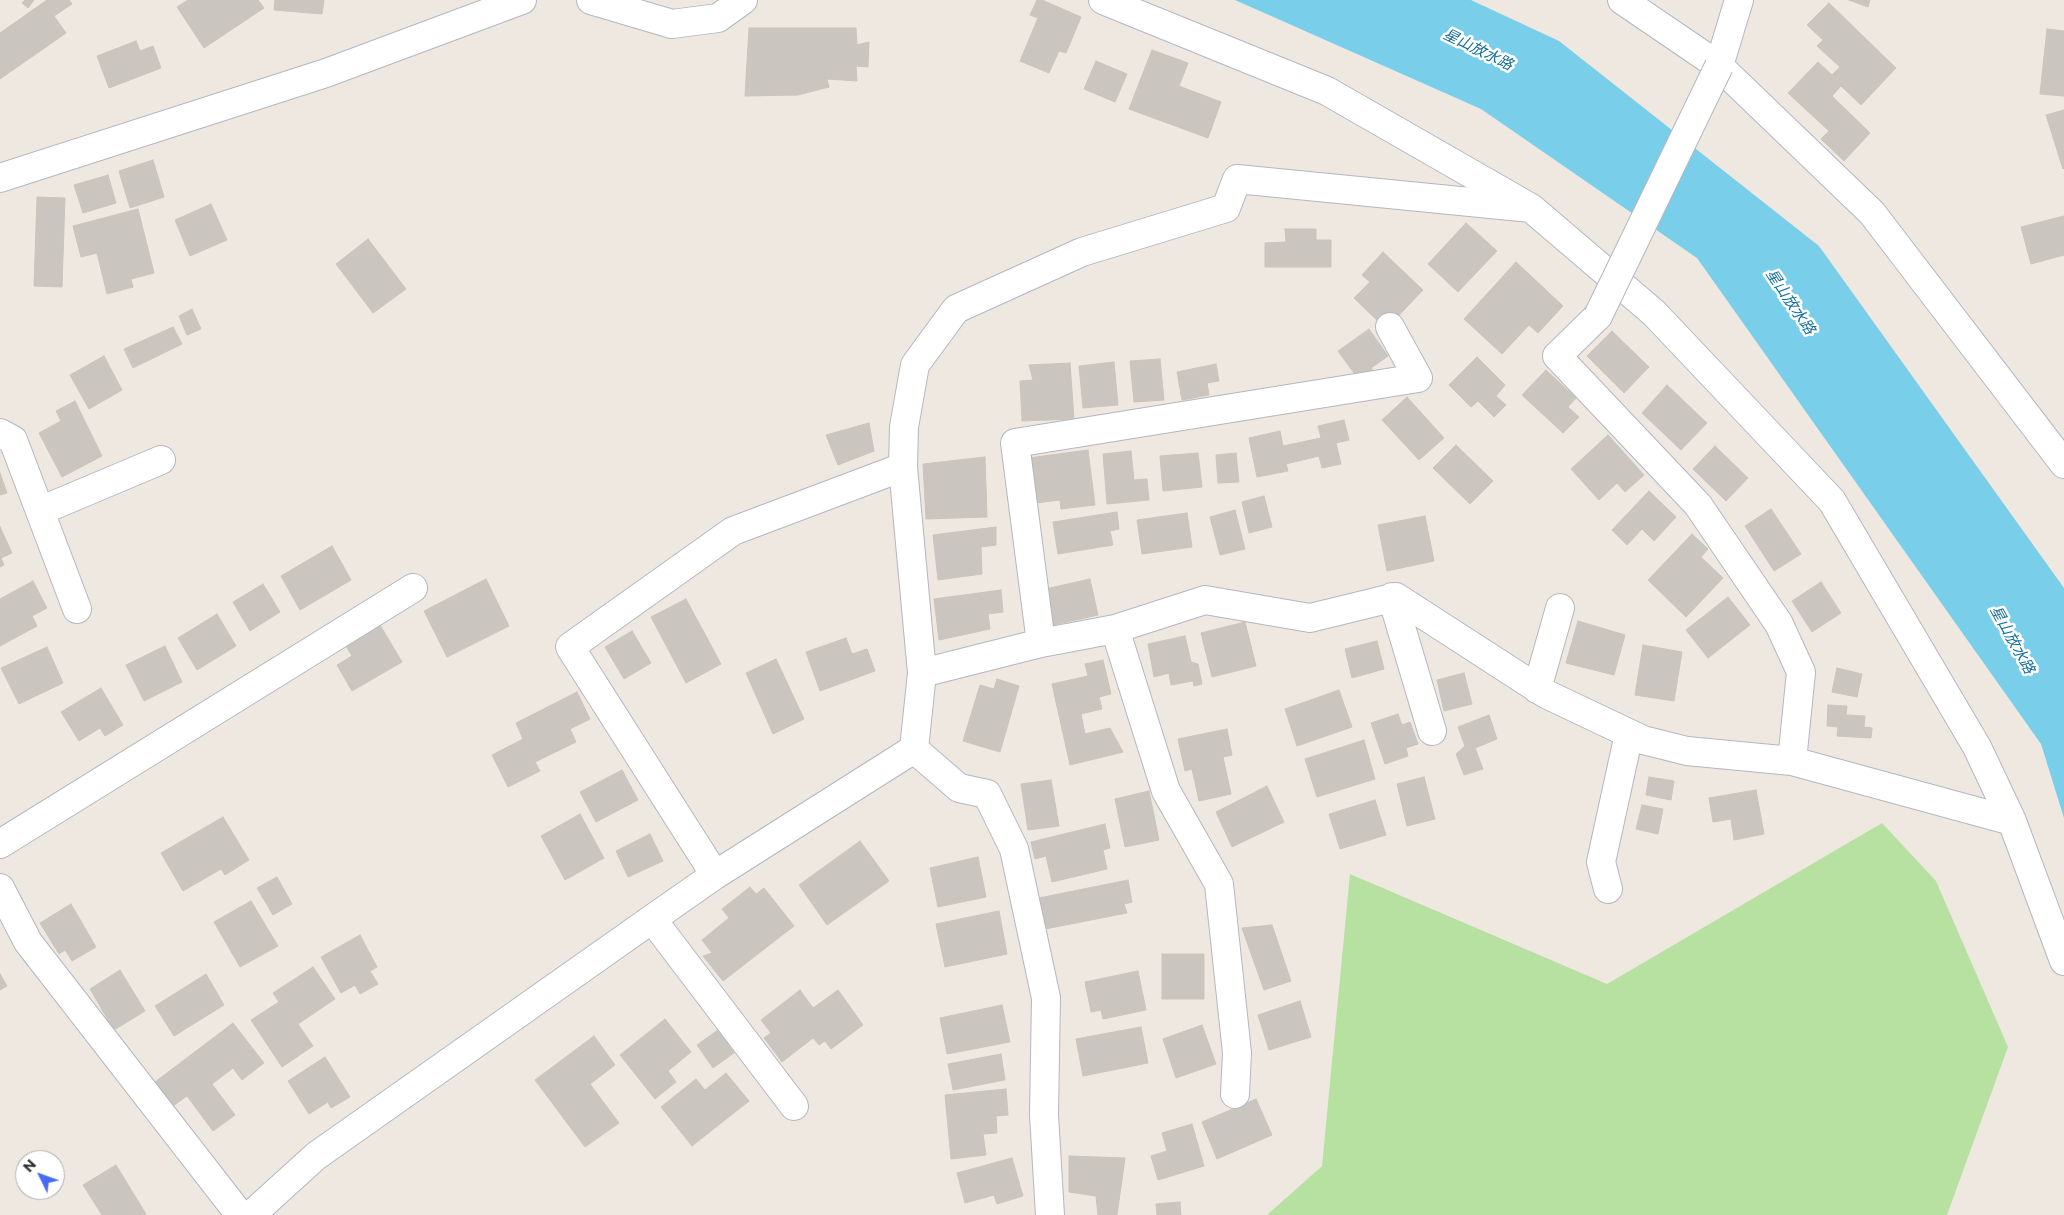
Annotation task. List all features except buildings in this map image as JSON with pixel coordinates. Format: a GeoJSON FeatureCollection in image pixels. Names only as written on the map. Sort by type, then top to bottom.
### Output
{"type":"FeatureCollection","features":[{"type":"Feature","properties":{"kind":"street"},"geometry":{"type":"LineString","coordinates":[[0,178],[326,73],[522,0]]}},
{"type":"Feature","properties":{"kind":"street"},"geometry":{"type":"LineString","coordinates":[[591,0],[672,24],[718,18],[743,0]]}},
{"type":"Feature","properties":{"kind":"street"},"geometry":{"type":"LineString","coordinates":[[1103,0],[1326,91],[1531,208],[1654,313],[1832,501],[1978,747],[2012,821],[2064,961]]}},
{"type":"Feature","properties":{"kind":"street"},"geometry":{"type":"LineString","coordinates":[[1622,0],[1719,66],[1872,213],[2064,464]]}},
{"type":"Feature","properties":{"kind":"street"},"geometry":{"type":"LineString","coordinates":[[1739,0],[1719,66],[1598,316],[1557,356],[1698,505],[1779,624],[1801,672],[1792,761]]}},
{"type":"Feature","properties":{"kind":"street"},"geometry":{"type":"LineString","coordinates":[[914,749],[922,673],[903,467],[904,427],[914,365],[956,310],[1082,252],[1226,208],[1237,180],[1531,208]]}},
{"type":"Feature","properties":{"kind":"street"},"geometry":{"type":"LineString","coordinates":[[1041,643],[1015,443],[1418,378],[1390,327]]}},
{"type":"Feature","properties":{"kind":"street"},"geometry":{"type":"LineString","coordinates":[[0,433],[13,440],[77,609]]}},
{"type":"Feature","properties":{"kind":"street"},"geometry":{"type":"LineString","coordinates":[[40,511],[161,460]]}},
{"type":"Feature","properties":{"kind":"street"},"geometry":{"type":"LineString","coordinates":[[715,875],[570,647],[733,532],[903,467]]}},
{"type":"Feature","properties":{"kind":"street"},"geometry":{"type":"LineString","coordinates":[[0,844],[413,588]]}},
{"type":"Feature","properties":{"kind":"street"},"geometry":{"type":"LineString","coordinates":[[1392,597],[1432,731]]}},
{"type":"Feature","properties":{"kind":"street"},"geometry":{"type":"LineString","coordinates":[[922,673],[1041,643],[1115,629],[1205,600],[1310,618],[1396,597],[1537,689],[1643,740],[1687,751],[1792,761],[2012,821]]}},
{"type":"Feature","properties":{"kind":"street"},"geometry":{"type":"LineString","coordinates":[[1537,689],[1560,608]]}},
{"type":"Feature","properties":{"kind":"street"},"geometry":{"type":"LineString","coordinates":[[1115,629],[1166,790],[1219,884],[1238,1053],[1234,1094]]}},
{"type":"Feature","properties":{"kind":"street"},"geometry":{"type":"LineString","coordinates":[[1608,889],[1601,862],[1629,734]]}},
{"type":"Feature","properties":{"kind":"street"},"geometry":{"type":"LineString","coordinates":[[251,1215],[316,1156],[652,919],[715,875],[914,749]]}},
{"type":"Feature","properties":{"kind":"street"},"geometry":{"type":"LineString","coordinates":[[914,749],[960,788],[987,794],[1014,849],[1046,998],[1044,1115],[1050,1215]]}},
{"type":"Feature","properties":{"kind":"street"},"geometry":{"type":"LineString","coordinates":[[0,888],[28,942],[240,1215]]}},
{"type":"Feature","properties":{"kind":"street"},"geometry":{"type":"LineString","coordinates":[[652,919],[794,1106]]}},
{"type":"Feature","properties":{"kind":"green space"},"geometry":{"type":"Polygon","coordinates":[[[1882,823],[1936,881],[2008,1047],[1947,1215],[1267,1215],[1322,1166],[1350,874],[1607,984],[1882,823]]]}},
{"type":"Feature","properties":{"kind":"water","name":"星山放水路"},"geometry":{"type":"Polygon","coordinates":[[[1235,0],[1471,0],[1559,41],[1819,246],[2064,588],[2064,818],[2041,744],[1697,258],[1481,109],[1235,0]]]}}]}
